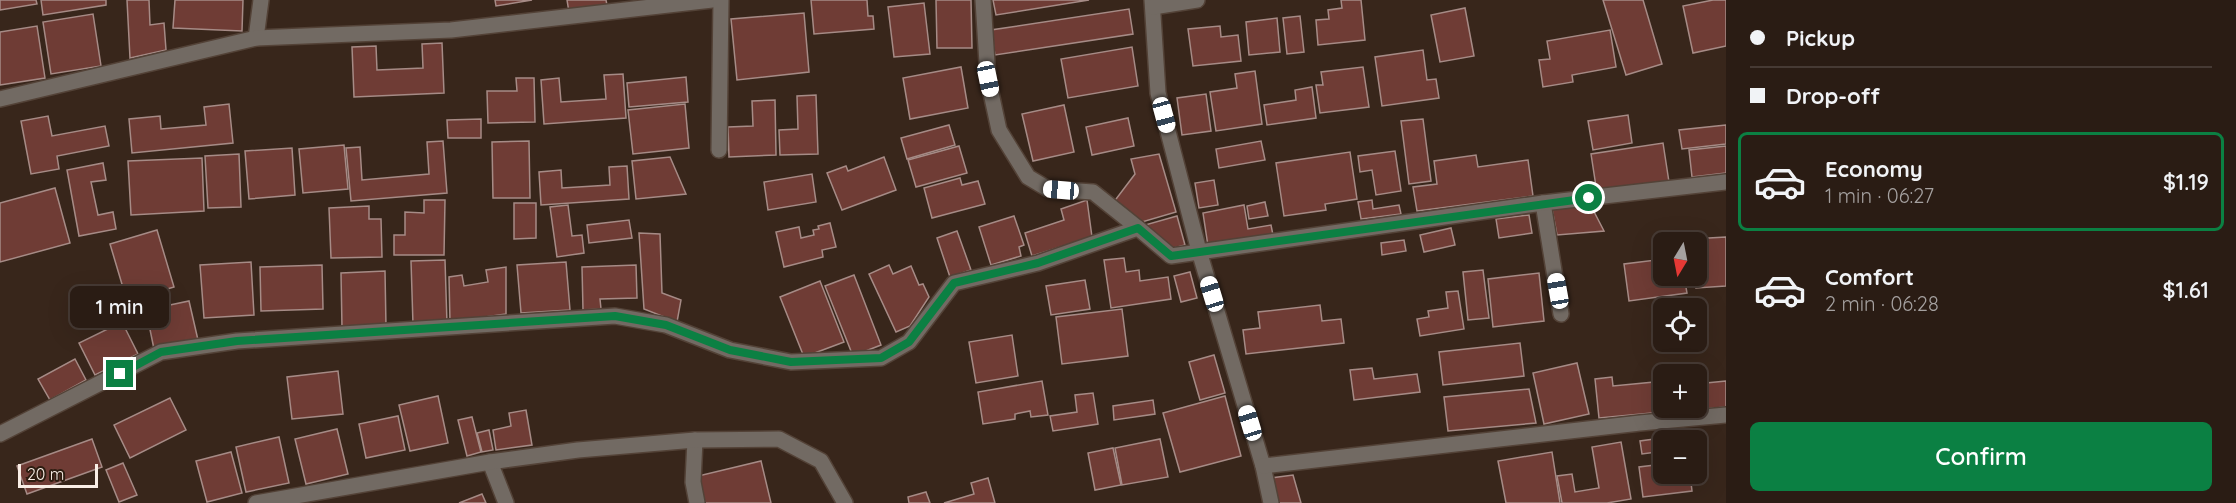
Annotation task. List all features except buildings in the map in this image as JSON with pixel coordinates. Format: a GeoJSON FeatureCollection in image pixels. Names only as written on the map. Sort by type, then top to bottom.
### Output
{"type":"FeatureCollection","features":[{"type":"Feature","properties":{"kind":"street"},"geometry":{"type":"LineString","coordinates":[[256,39],[261,0]]}},
{"type":"Feature","properties":{"kind":"street"},"geometry":{"type":"LineString","coordinates":[[0,99],[256,39],[450,30],[712,0]]}},
{"type":"Feature","properties":{"kind":"street"},"geometry":{"type":"LineString","coordinates":[[719,150],[721,0]]}},
{"type":"Feature","properties":{"kind":"street"},"geometry":{"type":"LineString","coordinates":[[983,0],[988,79],[999,130],[1028,177],[1048,189],[1093,192],[1171,256],[1543,203],[1726,182]]}},
{"type":"Feature","properties":{"kind":"street"},"geometry":{"type":"LineString","coordinates":[[1197,0],[1153,3],[1158,93],[1199,251],[1263,466],[1271,503]]}},
{"type":"Feature","properties":{"kind":"street"},"geometry":{"type":"LineString","coordinates":[[1543,203],[1561,314]]}},
{"type":"Feature","properties":{"kind":"street"},"geometry":{"type":"LineString","coordinates":[[0,434],[161,352],[237,341],[615,316],[666,325],[730,350],[791,362],[881,358],[909,342],[954,283],[1038,263],[1138,228]]}},
{"type":"Feature","properties":{"kind":"street"},"geometry":{"type":"LineString","coordinates":[[1263,466],[1726,415]]}},
{"type":"Feature","properties":{"kind":"street"},"geometry":{"type":"LineString","coordinates":[[256,503],[490,462],[579,450],[695,440],[779,439],[822,460],[845,503]]}},
{"type":"Feature","properties":{"kind":"street"},"geometry":{"type":"LineString","coordinates":[[695,440],[693,482],[697,503]]}},
{"type":"Feature","properties":{"kind":"street"},"geometry":{"type":"LineString","coordinates":[[490,462],[506,503]]}},
{"type":"Feature","properties":{"kind":"route"},"geometry":{"type":"LineString","coordinates":[[120,374],[161,352],[237,341],[615,316],[666,325],[730,350],[791,362],[881,358],[909,342],[954,283],[1038,263],[1138,228],[1171,256],[1589,198]]}}]}
